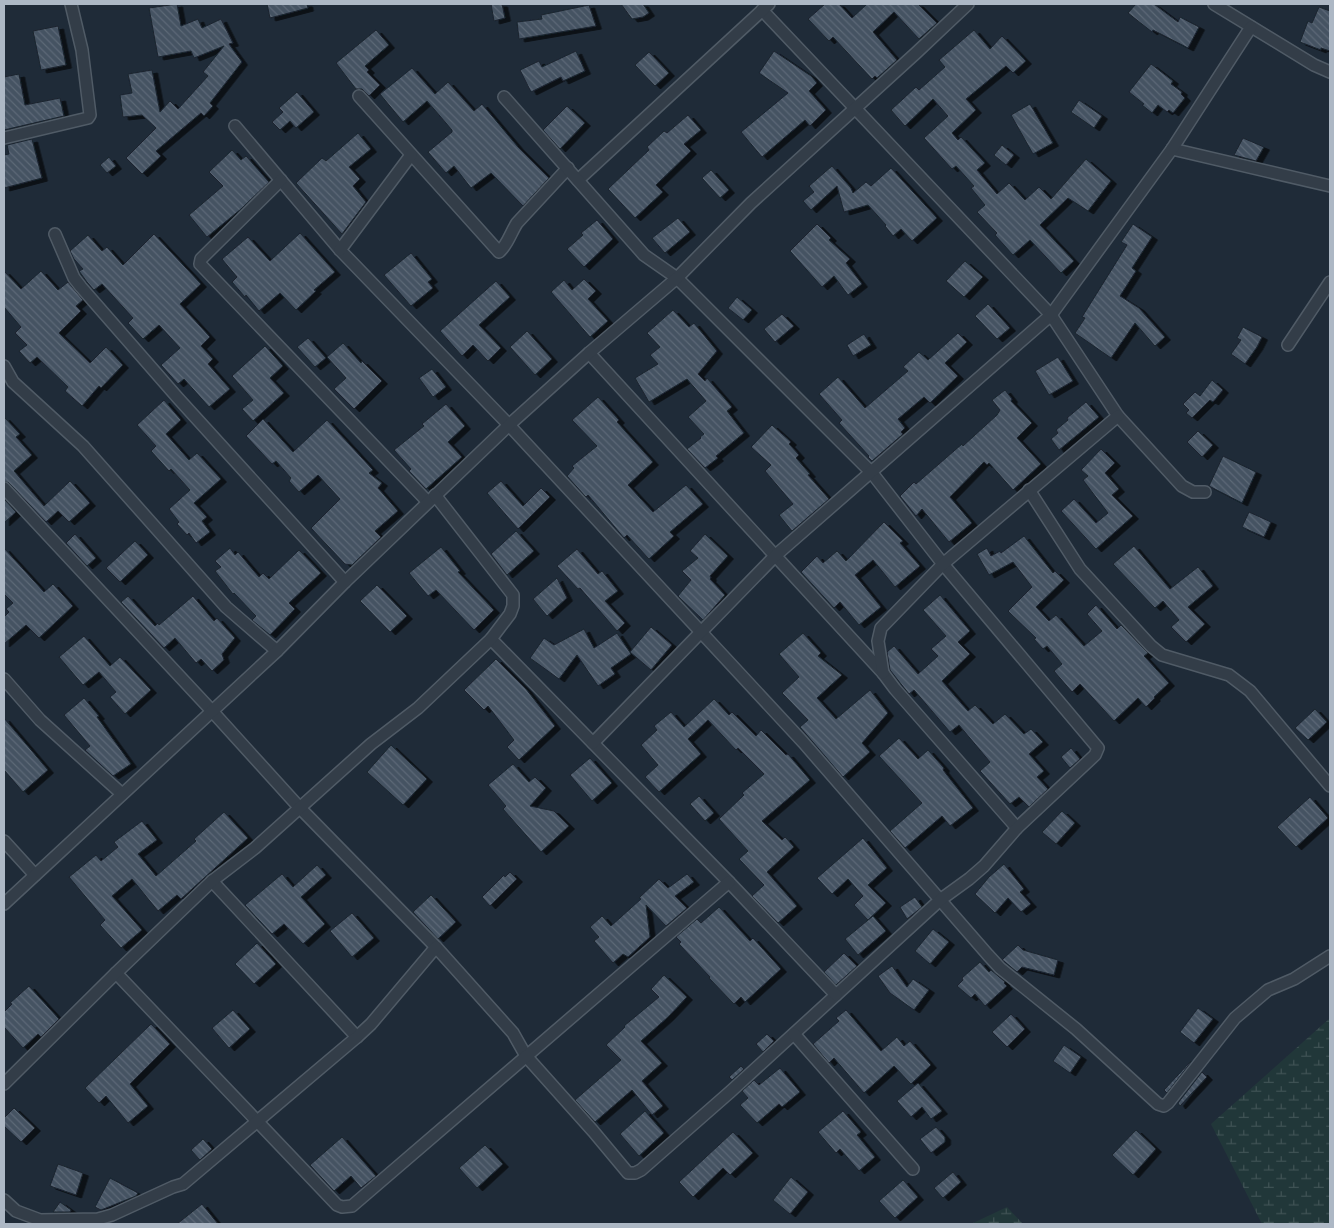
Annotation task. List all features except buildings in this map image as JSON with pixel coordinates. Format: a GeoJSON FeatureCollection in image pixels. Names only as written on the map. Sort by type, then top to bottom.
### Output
{"type":"FeatureCollection","features":[{"type":"Feature","properties":{"kind":"street"},"geometry":{"type":"LineString","coordinates":[[4,138],[88,118],[90,115],[82,50],[70,4]]}},
{"type":"Feature","properties":{"kind":"street"},"geometry":{"type":"LineString","coordinates":[[4,904],[277,651],[345,582],[509,425],[589,353],[678,278],[751,203],[968,4]]}},
{"type":"Feature","properties":{"kind":"street"},"geometry":{"type":"LineString","coordinates":[[1214,4],[1314,65],[1330,72]]}},
{"type":"Feature","properties":{"kind":"street"},"geometry":{"type":"LineString","coordinates":[[578,180],[766,7],[854,108],[1052,315],[1118,416],[1182,486],[1193,492],[1205,492]]}},
{"type":"Feature","properties":{"kind":"street"},"geometry":{"type":"LineString","coordinates":[[593,743],[776,555],[1052,315],[1172,148],[1251,27]]}},
{"type":"Feature","properties":{"kind":"street"},"geometry":{"type":"LineString","coordinates":[[359,96],[499,252],[504,247],[510,232],[517,223],[568,168]]}},
{"type":"Feature","properties":{"kind":"street"},"geometry":{"type":"LineString","coordinates":[[4,488],[300,807],[436,947],[513,1033],[526,1056],[628,1173],[635,1173],[641,1170],[794,1034],[940,900],[970,879],[1017,828],[1095,755],[1098,748],[943,564],[872,473],[678,278],[644,255],[504,97]]}},
{"type":"Feature","properties":{"kind":"street"},"geometry":{"type":"LineString","coordinates":[[235,126],[340,250],[509,425],[803,742],[1000,968],[1076,1028],[1158,1104],[1164,1106],[1168,1103],[1242,1011],[1268,990],[1294,979],[1330,956]]}},
{"type":"Feature","properties":{"kind":"street"},"geometry":{"type":"LineString","coordinates":[[1172,148],[1330,186]]}},
{"type":"Feature","properties":{"kind":"street"},"geometry":{"type":"LineString","coordinates":[[340,250],[411,155]]}},
{"type":"Feature","properties":{"kind":"street"},"geometry":{"type":"LineString","coordinates":[[4,1084],[212,881],[255,848],[370,744],[418,708],[491,639],[510,614],[513,606],[513,595],[432,499],[200,264],[201,259],[281,180]]}},
{"type":"Feature","properties":{"kind":"street"},"geometry":{"type":"LineString","coordinates":[[55,234],[74,278],[81,287],[182,403],[345,582]]}},
{"type":"Feature","properties":{"kind":"street"},"geometry":{"type":"LineString","coordinates":[[1288,346],[1330,282]]}},
{"type":"Feature","properties":{"kind":"street"},"geometry":{"type":"LineString","coordinates":[[589,353],[883,673],[894,689],[1017,828]]}},
{"type":"Feature","properties":{"kind":"street"},"geometry":{"type":"LineString","coordinates":[[4,366],[13,382],[83,446],[226,606],[277,651]]}},
{"type":"Feature","properties":{"kind":"street"},"geometry":{"type":"LineString","coordinates":[[883,673],[878,641],[880,628],[943,564],[1118,416]]}},
{"type":"Feature","properties":{"kind":"street"},"geometry":{"type":"LineString","coordinates":[[1029,490],[1080,569],[1151,646],[1162,655],[1228,674],[1250,691],[1330,786]]}},
{"type":"Feature","properties":{"kind":"street"},"geometry":{"type":"LineString","coordinates":[[491,639],[729,882],[836,995]]}},
{"type":"Feature","properties":{"kind":"street"},"geometry":{"type":"LineString","coordinates":[[4,679],[40,720],[122,794]]}},
{"type":"Feature","properties":{"kind":"street"},"geometry":{"type":"LineString","coordinates":[[4,841],[35,875]]}},
{"type":"Feature","properties":{"kind":"street"},"geometry":{"type":"LineString","coordinates":[[212,881],[357,1037]]}},
{"type":"Feature","properties":{"kind":"street"},"geometry":{"type":"LineString","coordinates":[[116,973],[337,1205],[342,1207],[352,1206],[729,882]]}},
{"type":"Feature","properties":{"kind":"street"},"geometry":{"type":"LineString","coordinates":[[4,1200],[16,1211],[40,1220],[98,1219],[112,1215],[173,1186],[183,1184],[371,1024],[436,947]]}},
{"type":"Feature","properties":{"kind":"street"},"geometry":{"type":"LineString","coordinates":[[794,1034],[913,1169]]}},
{"type":"Feature","properties":{"kind":"green space"},"geometry":{"type":"Polygon","coordinates":[[[1330,1018],[1330,1224],[1262,1224],[1211,1124],[1330,1018]]]}},
{"type":"Feature","properties":{"kind":"green space"},"geometry":{"type":"Polygon","coordinates":[[[1007,1207],[1023,1224],[971,1224],[1007,1207]]]}}]}
